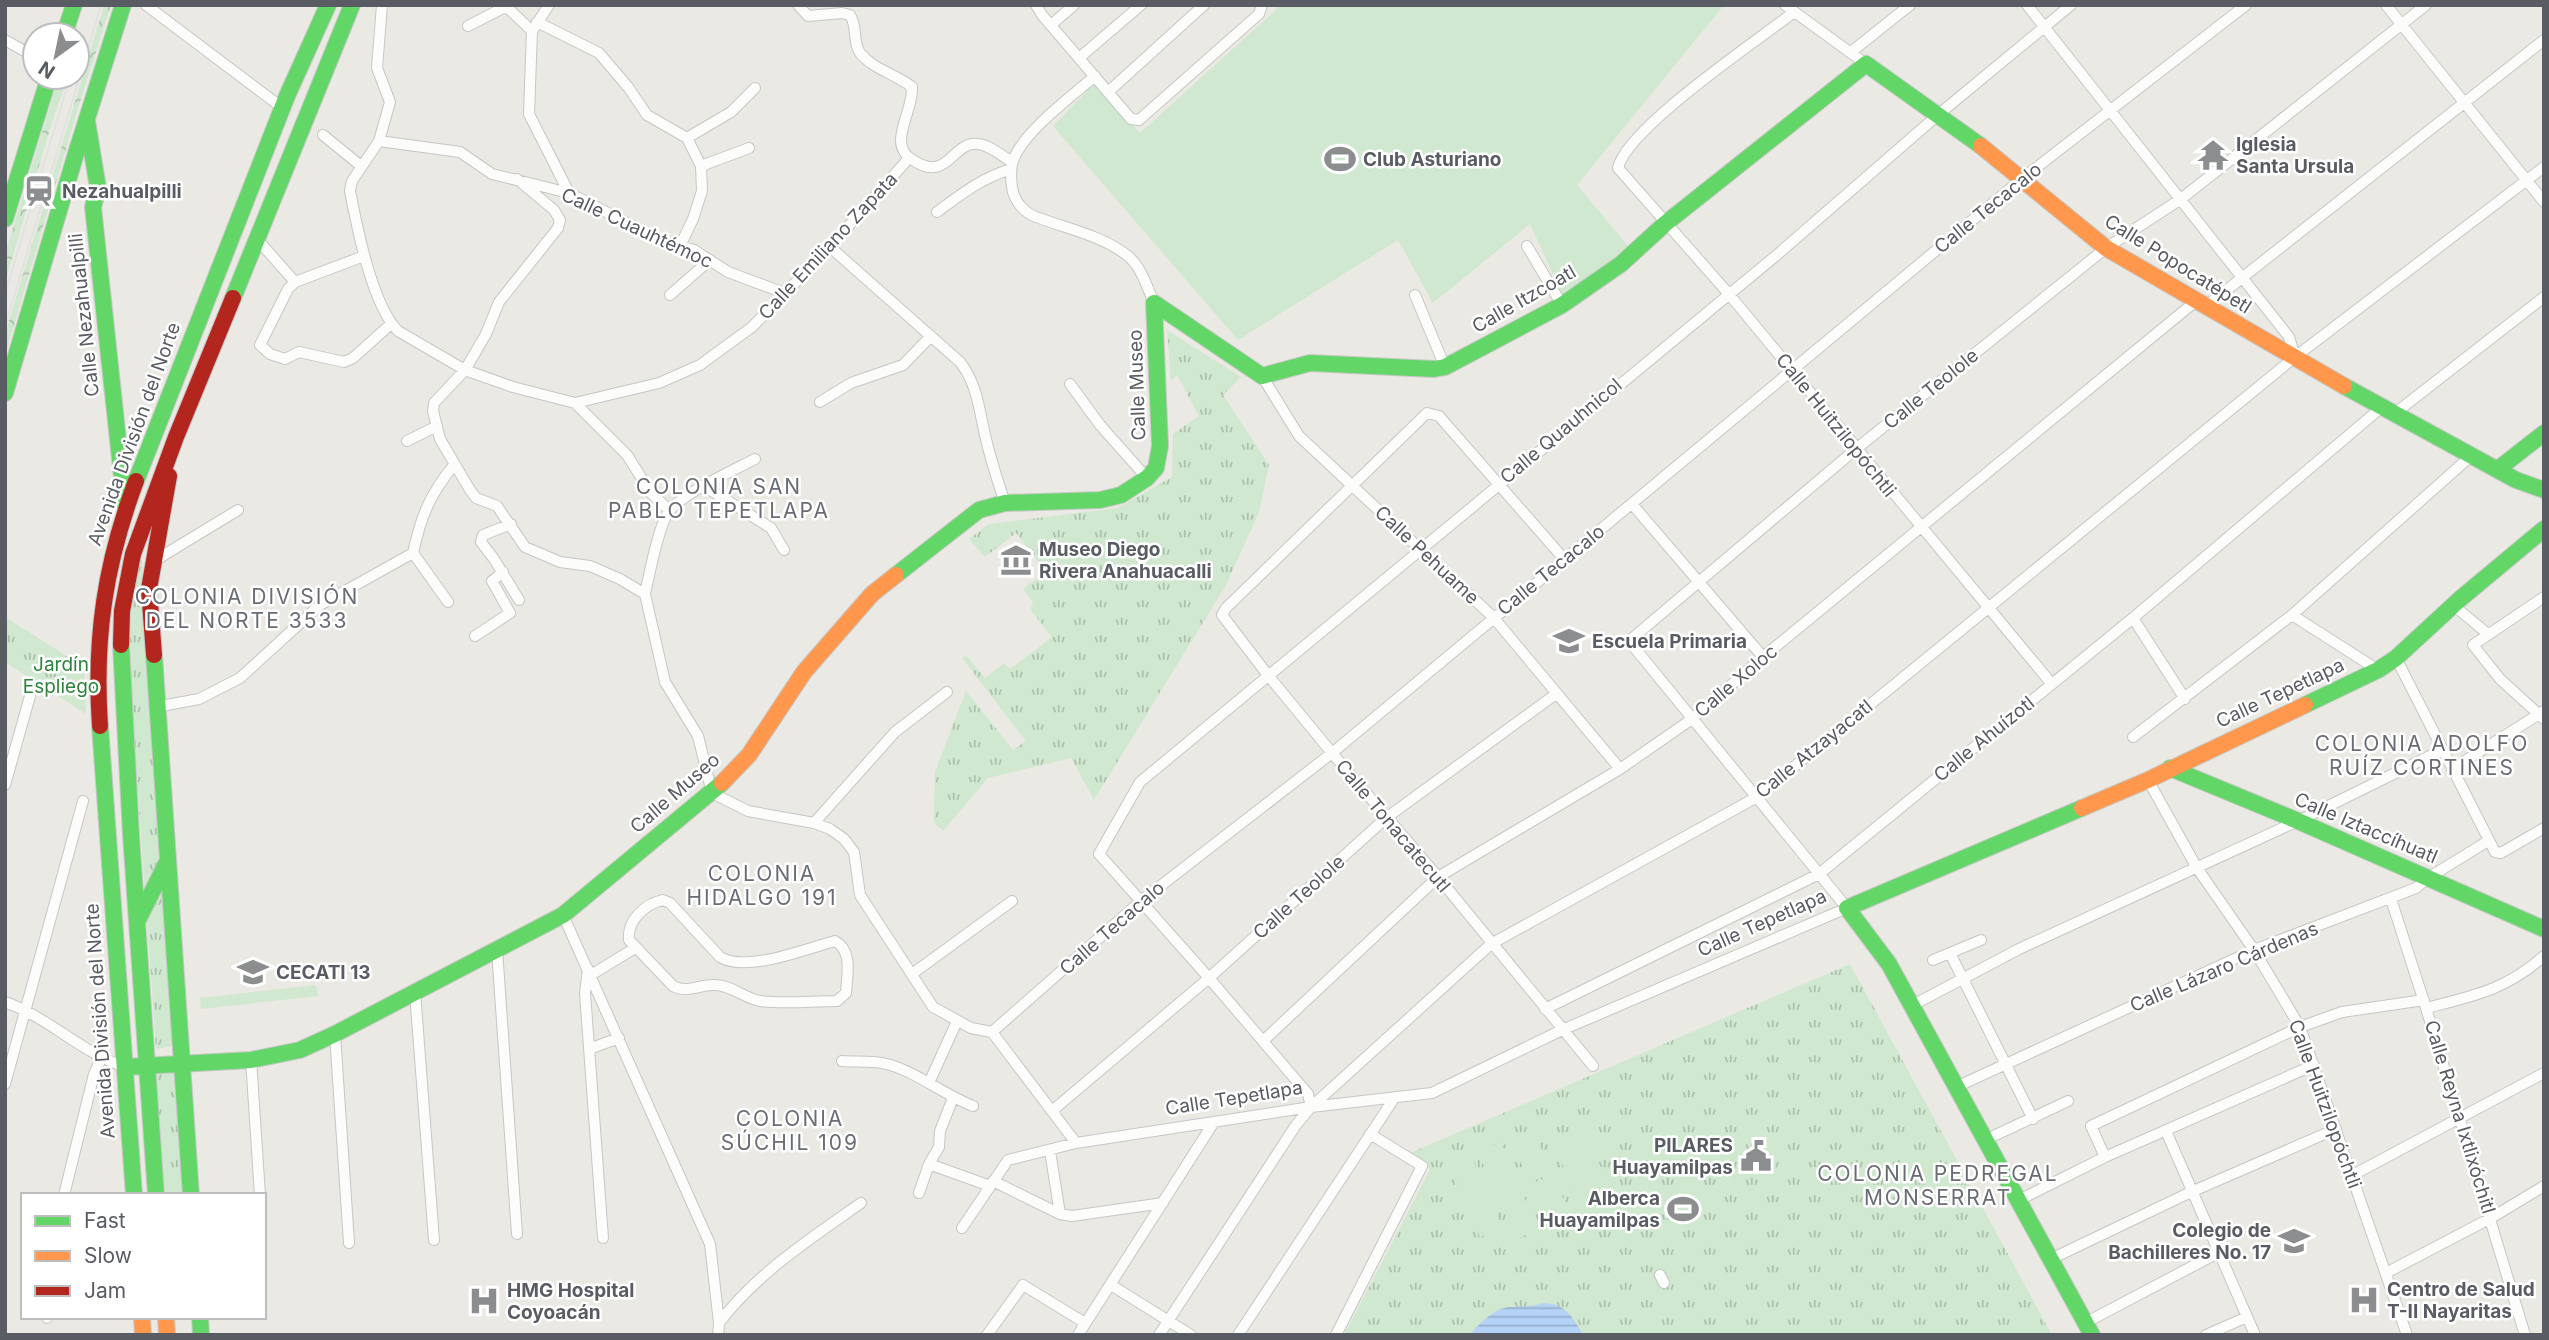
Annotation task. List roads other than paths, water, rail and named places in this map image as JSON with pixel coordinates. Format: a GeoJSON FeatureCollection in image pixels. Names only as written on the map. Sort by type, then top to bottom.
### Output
{"type":"FeatureCollection","features":[{"type":"Feature","properties":{"kind":"main road"},"geometry":{"type":"LineString","coordinates":[[5,393],[92,96],[123,5]]}},
{"type":"Feature","properties":{"kind":"main road","name":"Avenida División del Norte"},"geometry":{"type":"LineString","coordinates":[[134,1193],[97,660],[105,580],[125,507],[268,147],[328,5]]}},
{"type":"Feature","properties":{"kind":"main road","name":"Avenida División del Norte"},"geometry":{"type":"LineString","coordinates":[[156,1193],[121,667],[122,611],[133,554],[176,437],[352,5]]}},
{"type":"Feature","properties":{"kind":"main road","name":"Calle Popocatépetl"},"geometry":{"type":"LineString","coordinates":[[1867,64],[1939,114],[2023,178],[2106,248],[2471,456],[2516,480],[2544,490]]}},
{"type":"Feature","properties":{"kind":"main road","name":"Calle Itzcoatl"},"geometry":{"type":"LineString","coordinates":[[1262,376],[1310,363],[1434,369],[1445,367],[1562,305],[1621,264],[1666,223],[1867,64]]}},
{"type":"Feature","properties":{"kind":"main road"},"geometry":{"type":"LineString","coordinates":[[5,219],[46,91]]}},
{"type":"Feature","properties":{"kind":"main road","name":"Calle Nezahualpilli"},"geometry":{"type":"LineString","coordinates":[[86,120],[98,188],[93,207],[125,507]]}},
{"type":"Feature","properties":{"kind":"main road"},"geometry":{"type":"LineString","coordinates":[[234,293],[230,297],[224,297],[219,294],[218,287],[252,213],[268,147]]}},
{"type":"Feature","properties":{"kind":"main road"},"geometry":{"type":"LineString","coordinates":[[1154,303],[1262,376]]}},
{"type":"Feature","properties":{"kind":"main road","name":"Calle Museo"},"geometry":{"type":"LineString","coordinates":[[125,1067],[251,1060],[300,1050],[564,915],[712,793],[749,755],[804,673],[872,594],[979,510],[1005,503],[1100,500],[1121,495],[1147,478],[1156,468],[1160,446],[1154,303]]}},
{"type":"Feature","properties":{"kind":"main road"},"geometry":{"type":"LineString","coordinates":[[180,366],[192,361],[201,369],[202,375]]}},
{"type":"Feature","properties":{"kind":"main road"},"geometry":{"type":"LineString","coordinates":[[2498,469],[2544,433]]}},
{"type":"Feature","properties":{"kind":"main road","name":"Avenida División del Norte"},"geometry":{"type":"LineString","coordinates":[[176,437],[149,589],[191,1193]]}},
{"type":"Feature","properties":{"kind":"main road","name":"Calle Tepetlapa"},"geometry":{"type":"LineString","coordinates":[[1847,908],[2148,780],[2378,670],[2544,529]]}},
{"type":"Feature","properties":{"kind":"main road","name":"Calle Iztaccíhuatl"},"geometry":{"type":"LineString","coordinates":[[2170,768],[2544,929]]}},
{"type":"Feature","properties":{"kind":"main road"},"geometry":{"type":"LineString","coordinates":[[137,922],[167,862]]}},
{"type":"Feature","properties":{"kind":"main road"},"geometry":{"type":"LineString","coordinates":[[1847,908],[1889,964],[1913,1005],[1985,1140],[2021,1199],[2088,1329]]}},
{"type":"Feature","properties":{"kind":"street"},"geometry":{"type":"LineString","coordinates":[[146,5],[284,109]]}},
{"type":"Feature","properties":{"kind":"street"},"geometry":{"type":"LineString","coordinates":[[364,257],[295,282],[288,289],[260,345],[271,354],[285,359],[299,352],[344,362],[353,358],[391,324],[364,257],[350,191],[352,181],[379,141],[390,102],[377,68],[382,5]]}},
{"type":"Feature","properties":{"kind":"street"},"geometry":{"type":"LineString","coordinates":[[550,5],[535,26],[529,114],[569,193]]}},
{"type":"Feature","properties":{"kind":"street"},"geometry":{"type":"LineString","coordinates":[[798,5],[807,16],[842,13],[850,15],[855,23],[859,52],[884,73],[912,87],[901,142],[903,151],[909,158],[926,167],[939,167],[970,145],[980,144],[1011,166]]}},
{"type":"Feature","properties":{"kind":"street"},"geometry":{"type":"LineString","coordinates":[[1051,25],[1074,5]]}},
{"type":"Feature","properties":{"kind":"street"},"geometry":{"type":"LineString","coordinates":[[1079,58],[1141,5]]}},
{"type":"Feature","properties":{"kind":"street"},"geometry":{"type":"LineString","coordinates":[[1108,92],[1204,5]]}},
{"type":"Feature","properties":{"kind":"street"},"geometry":{"type":"LineString","coordinates":[[1851,52],[1910,5]]}},
{"type":"Feature","properties":{"kind":"street"},"geometry":{"type":"LineString","coordinates":[[2027,5],[2289,337],[2295,357]]}},
{"type":"Feature","properties":{"kind":"street","name":"Calle Quauhnicol"},"geometry":{"type":"LineString","coordinates":[[1141,901],[1099,854],[1140,782],[2071,5]]}},
{"type":"Feature","properties":{"kind":"street","name":"Calle Tecacalo"},"geometry":{"type":"LineString","coordinates":[[992,1032],[1141,901],[1332,754],[1493,617],[2023,178],[2246,5]]}},
{"type":"Feature","properties":{"kind":"street"},"geometry":{"type":"LineString","coordinates":[[2386,5],[2544,202]]}},
{"type":"Feature","properties":{"kind":"street","name":"Calle Teolole"},"geometry":{"type":"LineString","coordinates":[[1692,719],[1629,641],[1856,449],[2106,248],[2181,199],[2426,5]]}},
{"type":"Feature","properties":{"kind":"street"},"geometry":{"type":"LineString","coordinates":[[1035,6],[1131,119],[1139,120],[1263,7]]}},
{"type":"Feature","properties":{"kind":"street"},"geometry":{"type":"LineString","coordinates":[[468,26],[503,8],[509,9],[535,26],[599,53],[628,86],[647,115],[687,138],[701,166],[702,191],[680,246]]}},
{"type":"Feature","properties":{"kind":"street","name":"Calle Popocatépetl"},"geometry":{"type":"LineString","coordinates":[[1790,9],[1867,64]]}},
{"type":"Feature","properties":{"kind":"street","name":"Calle Huitzilopóchtli"},"geometry":{"type":"LineString","coordinates":[[1790,9],[1662,113],[1627,148],[1618,168],[1728,293],[2051,683]]}},
{"type":"Feature","properties":{"kind":"street"},"geometry":{"type":"LineString","coordinates":[[5,40],[21,49]]}},
{"type":"Feature","properties":{"kind":"street","name":"Calle Xoloc"},"geometry":{"type":"LineString","coordinates":[[1263,1041],[1438,877],[1620,769],[1692,719],[1763,657],[2201,304],[2241,279],[2544,40]]}},
{"type":"Feature","properties":{"kind":"street"},"geometry":{"type":"LineString","coordinates":[[1095,76],[1024,141],[1011,166],[1013,191],[1016,201],[1036,218],[1054,222],[1109,245],[1129,257],[1142,274],[1154,303]]}},
{"type":"Feature","properties":{"kind":"street"},"geometry":{"type":"LineString","coordinates":[[687,138],[731,112],[755,88]]}},
{"type":"Feature","properties":{"kind":"street"},"geometry":{"type":"LineString","coordinates":[[323,135],[361,166]]}},
{"type":"Feature","properties":{"kind":"street","name":"Calle Cuauhtémoc"},"geometry":{"type":"LineString","coordinates":[[379,141],[460,152],[492,174],[569,193],[636,225],[660,240],[694,250],[728,272],[787,294]]}},
{"type":"Feature","properties":{"kind":"street"},"geometry":{"type":"LineString","coordinates":[[701,166],[749,148]]}},
{"type":"Feature","properties":{"kind":"street","name":"Calle Emiliano Zapata"},"geometry":{"type":"LineString","coordinates":[[391,324],[398,331],[465,370],[513,387],[575,403],[659,383],[700,365],[752,327],[831,247],[909,158]]}},
{"type":"Feature","properties":{"kind":"street"},"geometry":{"type":"LineString","coordinates":[[937,212],[972,185],[1011,166]]}},
{"type":"Feature","properties":{"kind":"street","name":"Calle Atzayacatl"},"geometry":{"type":"LineString","coordinates":[[1158,1335],[1296,1125],[1311,1107],[1491,944],[1757,797],[2295,357],[2544,167]]}},
{"type":"Feature","properties":{"kind":"street"},"geometry":{"type":"LineString","coordinates":[[517,179],[554,210],[560,220],[558,228],[499,302],[486,334],[465,370],[434,403],[433,411],[440,439],[476,498],[497,506],[511,524],[519,542],[539,555],[560,562],[590,566],[645,594]]}},
{"type":"Feature","properties":{"kind":"street"},"geometry":{"type":"LineString","coordinates":[[257,239],[295,282]]}},
{"type":"Feature","properties":{"kind":"street"},"geometry":{"type":"LineString","coordinates":[[1527,246],[1562,305]]}},
{"type":"Feature","properties":{"kind":"street"},"geometry":{"type":"LineString","coordinates":[[831,247],[968,372],[977,394],[986,440],[1005,503]]}},
{"type":"Feature","properties":{"kind":"street"},"geometry":{"type":"LineString","coordinates":[[670,295],[710,260]]}},
{"type":"Feature","properties":{"kind":"street"},"geometry":{"type":"LineString","coordinates":[[1415,295],[1445,367]]}},
{"type":"Feature","properties":{"kind":"street","name":"Calle Ahuízotl"},"geometry":{"type":"LineString","coordinates":[[1545,1009],[1819,874],[2388,410],[2544,297]]}},
{"type":"Feature","properties":{"kind":"street"},"geometry":{"type":"LineString","coordinates":[[820,402],[852,383],[903,365],[931,336]]}},
{"type":"Feature","properties":{"kind":"street","name":"Calle Pehuame"},"geometry":{"type":"LineString","coordinates":[[1262,376],[1299,436],[1493,617],[1620,769]]}},
{"type":"Feature","properties":{"kind":"street"},"geometry":{"type":"LineString","coordinates":[[1070,384],[1100,425],[1147,478]]}},
{"type":"Feature","properties":{"kind":"street"},"geometry":{"type":"LineString","coordinates":[[575,403],[627,455],[651,493],[669,510]]}},
{"type":"Feature","properties":{"kind":"street"},"geometry":{"type":"LineString","coordinates":[[1352,484],[1427,413],[1439,416],[1564,559]]}},
{"type":"Feature","properties":{"kind":"street"},"geometry":{"type":"LineString","coordinates":[[407,441],[437,426]]}},
{"type":"Feature","properties":{"kind":"street"},"geometry":{"type":"LineString","coordinates":[[2133,737],[2292,615],[2471,456]]}},
{"type":"Feature","properties":{"kind":"street"},"geometry":{"type":"LineString","coordinates":[[755,459],[704,486],[669,510],[645,594],[665,682],[698,736],[712,793],[748,811],[814,823],[844,839],[852,848],[860,895],[933,1007],[977,1031],[992,1032],[1076,1143]]}},
{"type":"Feature","properties":{"kind":"street"},"geometry":{"type":"LineString","coordinates":[[156,707],[199,699],[240,678],[320,605],[413,553],[426,506],[437,486],[454,465]]}},
{"type":"Feature","properties":{"kind":"street","name":"Calle Tonacatecutl"},"geometry":{"type":"LineString","coordinates":[[1352,484],[1222,615],[1332,754],[1438,877],[1593,1066]]}},
{"type":"Feature","properties":{"kind":"street"},"geometry":{"type":"LineString","coordinates":[[704,486],[771,528],[784,550]]}},
{"type":"Feature","properties":{"kind":"street"},"geometry":{"type":"LineString","coordinates":[[1632,504],[1763,657]]}},
{"type":"Feature","properties":{"kind":"street"},"geometry":{"type":"LineString","coordinates":[[154,561],[238,510]]}},
{"type":"Feature","properties":{"kind":"street"},"geometry":{"type":"LineString","coordinates":[[511,524],[480,538],[519,600]]}},
{"type":"Feature","properties":{"kind":"street"},"geometry":{"type":"LineString","coordinates":[[413,553],[448,602]]}},
{"type":"Feature","properties":{"kind":"street"},"geometry":{"type":"LineString","coordinates":[[475,636],[510,613],[492,583],[503,572]]}},
{"type":"Feature","properties":{"kind":"street"},"geometry":{"type":"LineString","coordinates":[[2452,769],[2543,715],[2500,680],[2473,645],[2544,597]]}},
{"type":"Feature","properties":{"kind":"street"},"geometry":{"type":"LineString","coordinates":[[2453,605],[2488,634]]}},
{"type":"Feature","properties":{"kind":"street"},"geometry":{"type":"LineString","coordinates":[[2292,615],[2378,670]]}},
{"type":"Feature","properties":{"kind":"street"},"geometry":{"type":"LineString","coordinates":[[2133,618],[2185,699]]}},
{"type":"Feature","properties":{"kind":"street"},"geometry":{"type":"LineString","coordinates":[[2396,657],[2488,841],[2498,854],[2544,828]]}},
{"type":"Feature","properties":{"kind":"street"},"geometry":{"type":"LineString","coordinates":[[814,823],[895,732],[947,692]]}},
{"type":"Feature","properties":{"kind":"street","name":"Calle Teolole"},"geometry":{"type":"LineString","coordinates":[[1052,1111],[1209,978],[1386,818],[1556,694]]}},
{"type":"Feature","properties":{"kind":"street"},"geometry":{"type":"LineString","coordinates":[[5,785],[30,696]]}},
{"type":"Feature","properties":{"kind":"street"},"geometry":{"type":"LineString","coordinates":[[1692,719],[1847,908]]}},
{"type":"Feature","properties":{"kind":"street"},"geometry":{"type":"LineString","coordinates":[[1913,1005],[2019,949],[2298,821],[2442,750]]}},
{"type":"Feature","properties":{"kind":"street","name":"Calle Huitzilopóchtli"},"geometry":{"type":"LineString","coordinates":[[2148,780],[2197,868],[2255,950],[2300,1027],[2407,1335]]}},
{"type":"Feature","properties":{"kind":"street"},"geometry":{"type":"LineString","coordinates":[[5,1084],[83,800]]}},
{"type":"Feature","properties":{"kind":"street","name":"Calle Lázaro Cárdenas"},"geometry":{"type":"LineString","coordinates":[[1956,1087],[2255,950],[2391,900],[2416,888],[2488,841]]}},
{"type":"Feature","properties":{"kind":"street"},"geometry":{"type":"LineString","coordinates":[[663,900],[670,903],[720,957],[729,962],[760,961],[835,941],[842,945],[846,952],[846,993],[837,1001],[761,1001],[743,996],[725,986],[711,984],[680,990],[635,948],[629,940],[628,931],[633,920],[652,902],[663,900]]}},
{"type":"Feature","properties":{"kind":"street","name":"Calle Reyna Ixtlixóchitl"},"geometry":{"type":"LineString","coordinates":[[2391,900],[2491,1217],[2525,1335]]}},
{"type":"Feature","properties":{"kind":"street"},"geometry":{"type":"LineString","coordinates":[[912,974],[1012,901]]}},
{"type":"Feature","properties":{"kind":"street"},"geometry":{"type":"LineString","coordinates":[[1141,901],[1308,1094],[1311,1107]]}},
{"type":"Feature","properties":{"kind":"street","name":"Calle Tepetlapa"},"geometry":{"type":"LineString","coordinates":[[962,1228],[1008,1160],[1076,1143],[1311,1107],[1432,1093],[1563,1030],[1847,908]]}},
{"type":"Feature","properties":{"kind":"street"},"geometry":{"type":"LineString","coordinates":[[564,915],[710,1244],[719,1329]]}},
{"type":"Feature","properties":{"kind":"street"},"geometry":{"type":"LineString","coordinates":[[1933,960],[1981,940]]}},
{"type":"Feature","properties":{"kind":"street"},"geometry":{"type":"LineString","coordinates":[[589,972],[635,948]]}},
{"type":"Feature","properties":{"kind":"street"},"geometry":{"type":"LineString","coordinates":[[497,950],[517,1234]]}},
{"type":"Feature","properties":{"kind":"street"},"geometry":{"type":"LineString","coordinates":[[1950,953],[2033,1119]]}},
{"type":"Feature","properties":{"kind":"street"},"geometry":{"type":"LineString","coordinates":[[2105,1157],[2091,1126],[2300,1027],[2342,1012],[2425,1004],[2507,984],[2529,970],[2544,956]]}},
{"type":"Feature","properties":{"kind":"street"},"geometry":{"type":"LineString","coordinates":[[589,972],[585,993],[603,1238]]}},
{"type":"Feature","properties":{"kind":"street"},"geometry":{"type":"LineString","coordinates":[[415,992],[434,1240]]}},
{"type":"Feature","properties":{"kind":"street","name":"Calle Museo"},"geometry":{"type":"LineString","coordinates":[[5,1002],[27,1010],[101,1059],[125,1067]]}},
{"type":"Feature","properties":{"kind":"street"},"geometry":{"type":"LineString","coordinates":[[929,1083],[957,1021]]}},
{"type":"Feature","properties":{"kind":"street"},"geometry":{"type":"LineString","coordinates":[[335,1034],[349,1243]]}},
{"type":"Feature","properties":{"kind":"street"},"geometry":{"type":"LineString","coordinates":[[589,1049],[619,1038]]}},
{"type":"Feature","properties":{"kind":"street"},"geometry":{"type":"LineString","coordinates":[[64,1193],[94,1074],[101,1059]]}},
{"type":"Feature","properties":{"kind":"street"},"geometry":{"type":"LineString","coordinates":[[251,1060],[260,1193]]}},
{"type":"Feature","properties":{"kind":"street"},"geometry":{"type":"LineString","coordinates":[[842,1061],[884,1063],[973,1106]]}},
{"type":"Feature","properties":{"kind":"street"},"geometry":{"type":"LineString","coordinates":[[2021,1199],[2105,1157],[2314,1065]]}},
{"type":"Feature","properties":{"kind":"street"},"geometry":{"type":"LineString","coordinates":[[2351,1176],[2544,1073]]}},
{"type":"Feature","properties":{"kind":"street"},"geometry":{"type":"LineString","coordinates":[[1238,1335],[1395,1097]]}},
{"type":"Feature","properties":{"kind":"street"},"geometry":{"type":"LineString","coordinates":[[919,1193],[929,1164],[939,1147],[940,1131],[953,1098]]}},
{"type":"Feature","properties":{"kind":"street"},"geometry":{"type":"LineString","coordinates":[[1985,1140],[2068,1101]]}},
{"type":"Feature","properties":{"kind":"street"},"geometry":{"type":"LineString","coordinates":[[1078,1335],[1214,1122]]}},
{"type":"Feature","properties":{"kind":"street"},"geometry":{"type":"LineString","coordinates":[[2051,1259],[2191,1192],[2336,1129]]}},
{"type":"Feature","properties":{"kind":"street"},"geometry":{"type":"LineString","coordinates":[[2166,1131],[2255,1335]]}},
{"type":"Feature","properties":{"kind":"street"},"geometry":{"type":"LineString","coordinates":[[1336,1335],[1422,1166],[1370,1134]]}},
{"type":"Feature","properties":{"kind":"street"},"geometry":{"type":"LineString","coordinates":[[1050,1151],[1060,1214]]}},
{"type":"Feature","properties":{"kind":"street"},"geometry":{"type":"LineString","coordinates":[[929,1164],[992,1184],[1060,1214],[1073,1216],[1163,1203]]}},
{"type":"Feature","properties":{"kind":"street"},"geometry":{"type":"LineString","coordinates":[[2386,1273],[2544,1186]]}},
{"type":"Feature","properties":{"kind":"street"},"geometry":{"type":"LineString","coordinates":[[719,1329],[737,1300],[813,1236],[861,1203]]}},
{"type":"Feature","properties":{"kind":"street"},"geometry":{"type":"LineString","coordinates":[[2088,1329],[2212,1256]]}},
{"type":"Feature","properties":{"kind":"street"},"geometry":{"type":"LineString","coordinates":[[987,1335],[1023,1285],[1085,1323]]}},
{"type":"Feature","properties":{"kind":"street"},"geometry":{"type":"LineString","coordinates":[[1111,1285],[1191,1335]]}},
{"type":"Feature","properties":{"kind":"street"},"geometry":{"type":"LineString","coordinates":[[2206,1335],[2247,1317]]}},
{"type":"Feature","properties":{"kind":"water"},"geometry":{"type":"Polygon","coordinates":[[[1543,1303],[1563,1308],[1583,1335],[1470,1335],[1498,1310],[1543,1303]]]}},
{"type":"Feature","properties":{"kind":"tram line"},"geometry":{"type":"LineString","coordinates":[[5,327],[101,5]]}},
{"type":"Feature","properties":{"kind":"tram line"},"geometry":{"type":"LineString","coordinates":[[5,294],[66,91]]}},
{"type":"Feature","properties":{"kind":"place","name":"Iglesia Santa Ursula"},"geometry":{"type":"Point","coordinates":[2213,155]}},
{"type":"Feature","properties":{"kind":"place","name":"Club Asturiano"},"geometry":{"type":"Point","coordinates":[1340,159]}},
{"type":"Feature","properties":{"kind":"place","name":"Nezahualpilli"},"geometry":{"type":"Point","coordinates":[39,191]}},
{"type":"Feature","properties":{"kind":"place","name":"Museo Diego Rivera Anahuacalli"},"geometry":{"type":"Point","coordinates":[1016,560]}},
{"type":"Feature","properties":{"kind":"place","name":"Escuela Primaria"},"geometry":{"type":"Point","coordinates":[1569,641]}},
{"type":"Feature","properties":{"kind":"place","name":"CECATI 13"},"geometry":{"type":"Point","coordinates":[253,972]}},
{"type":"Feature","properties":{"kind":"place","name":"PILARES Huayamilpas"},"geometry":{"type":"Point","coordinates":[1756,1156]}},
{"type":"Feature","properties":{"kind":"place","name":"Alberca Huayamilpas"},"geometry":{"type":"Point","coordinates":[1683,1209]}},
{"type":"Feature","properties":{"kind":"place","name":"Colegio de Bachilleres No. 17"},"geometry":{"type":"Point","coordinates":[2294,1241]}},
{"type":"Feature","properties":{"kind":"place","name":"Centro de Salud T-II Nayaritas"},"geometry":{"type":"Point","coordinates":[2364,1300]}},
{"type":"Feature","properties":{"kind":"place","name":"HMG Hospital Coyoacán"},"geometry":{"type":"Point","coordinates":[484,1301]}},
{"type":"Feature","properties":{"kind":"district","name":"COLONIA SAN PABLO TEPETLAPA"},"geometry":{"type":"Point","coordinates":[719,498]}},
{"type":"Feature","properties":{"kind":"district","name":"COLONIA DIVISIÓN DEL NORTE 3533"},"geometry":{"type":"Point","coordinates":[247,608]}},
{"type":"Feature","properties":{"kind":"district","name":"COLONIA ADOLFO RUÍZ CORTINES"},"geometry":{"type":"Point","coordinates":[2422,755]}},
{"type":"Feature","properties":{"kind":"district","name":"COLONIA HIDALGO 191"},"geometry":{"type":"Point","coordinates":[762,885]}},
{"type":"Feature","properties":{"kind":"district","name":"COLONIA SÚCHIL 109"},"geometry":{"type":"Point","coordinates":[790,1130]}},
{"type":"Feature","properties":{"kind":"district","name":"COLONIA PEDREGAL MONSERRAT"},"geometry":{"type":"Point","coordinates":[1938,1185]}},
{"type":"Feature","properties":{"kind":"park label","name":"Jardín Espliego"},"geometry":{"type":"Point","coordinates":[61,675]}}]}
